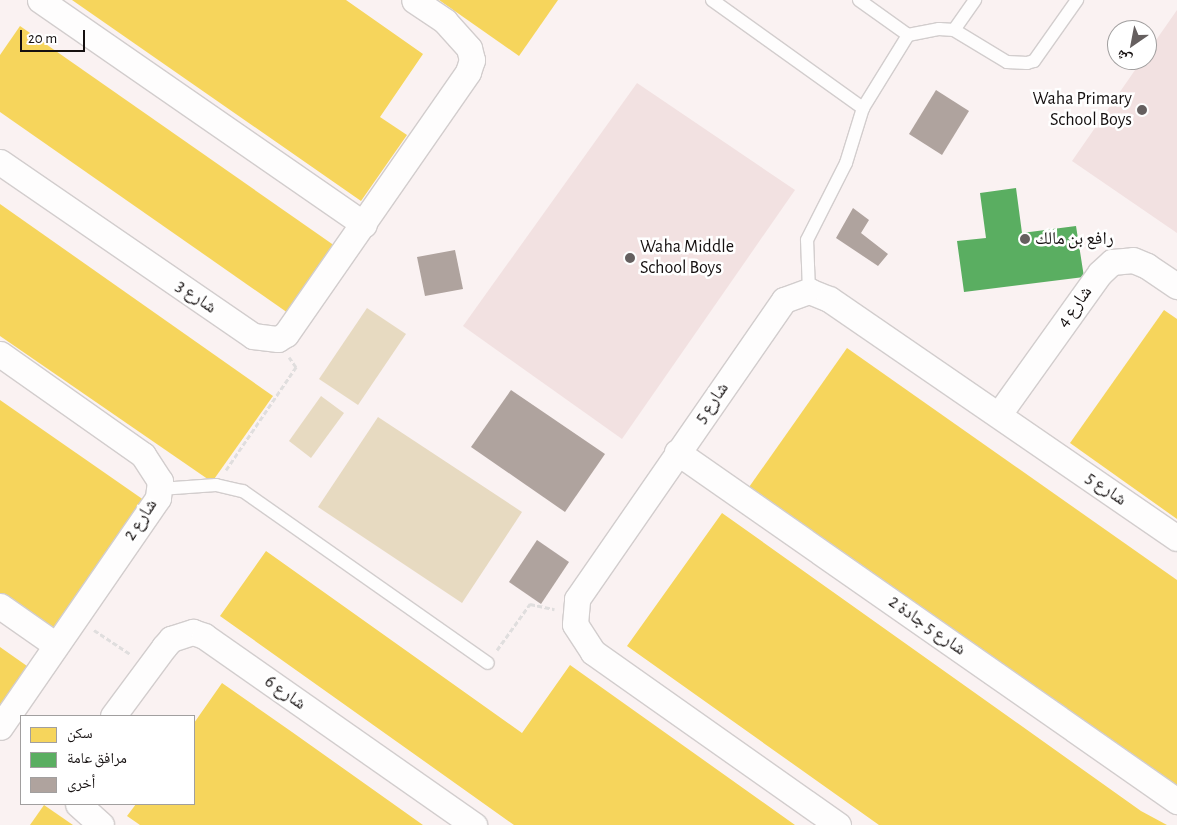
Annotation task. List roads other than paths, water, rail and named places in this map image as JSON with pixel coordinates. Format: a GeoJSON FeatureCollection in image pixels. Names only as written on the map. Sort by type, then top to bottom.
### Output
{"type":"FeatureCollection","features":[{"type":"Feature","properties":{"kind":"street"},"geometry":{"type":"LineString","coordinates":[[40,0],[364,224],[468,72],[472,60],[469,48],[460,35],[414,0]]}},
{"type":"Feature","properties":{"kind":"street","name":"شارع 3"},"geometry":{"type":"LineString","coordinates":[[0,162],[252,336],[278,339],[286,334],[364,224]]}},
{"type":"Feature","properties":{"kind":"street","name":"شارع 4"},"geometry":{"type":"LineString","coordinates":[[999,414],[1100,273],[1112,262],[1133,260],[1147,266],[1177,286]]}},
{"type":"Feature","properties":{"kind":"street","name":"شارع 5"},"geometry":{"type":"LineString","coordinates":[[838,825],[593,652],[579,634],[574,613],[577,599],[784,300],[809,291],[829,299],[1177,538]]}},
{"type":"Feature","properties":{"kind":"street","name":"شارع 2"},"geometry":{"type":"LineString","coordinates":[[0,354],[143,455],[158,473],[160,489],[158,498],[56,645],[10,721]]}},
{"type":"Feature","properties":{"kind":"street","name":"شارع 5 جادة 2"},"geometry":{"type":"LineString","coordinates":[[677,452],[1177,800]]}},
{"type":"Feature","properties":{"kind":"street"},"geometry":{"type":"LineString","coordinates":[[0,606],[56,645]]}},
{"type":"Feature","properties":{"kind":"street","name":"شارع 6"},"geometry":{"type":"LineString","coordinates":[[114,715],[171,639],[193,632],[204,636],[474,825]]}},
{"type":"Feature","properties":{"kind":"street"},"geometry":{"type":"LineString","coordinates":[[79,805],[101,825]]}},
{"type":"Feature","properties":{"kind":"lane"},"geometry":{"type":"LineString","coordinates":[[712,0],[863,108]]}},
{"type":"Feature","properties":{"kind":"lane"},"geometry":{"type":"LineString","coordinates":[[859,0],[908,35],[939,29],[954,30],[1007,62],[1028,63],[1034,61],[1077,0]]}},
{"type":"Feature","properties":{"kind":"lane"},"geometry":{"type":"LineString","coordinates":[[954,30],[975,0]]}},
{"type":"Feature","properties":{"kind":"lane"},"geometry":{"type":"LineString","coordinates":[[809,291],[807,240],[846,163],[863,108],[908,35]]}},
{"type":"Feature","properties":{"kind":"lane"},"geometry":{"type":"LineString","coordinates":[[160,489],[216,485],[244,491],[488,663]]}},
{"type":"Feature","properties":{"kind":"place","name":"Waha Primary School Boys"},"geometry":{"type":"Point","coordinates":[1142,110]}},
{"type":"Feature","properties":{"kind":"place","name":"رافع بن مالك"},"geometry":{"type":"Point","coordinates":[1025,239]}},
{"type":"Feature","properties":{"kind":"place","name":"Waha Middle School Boys"},"geometry":{"type":"Point","coordinates":[630,258]}}]}
